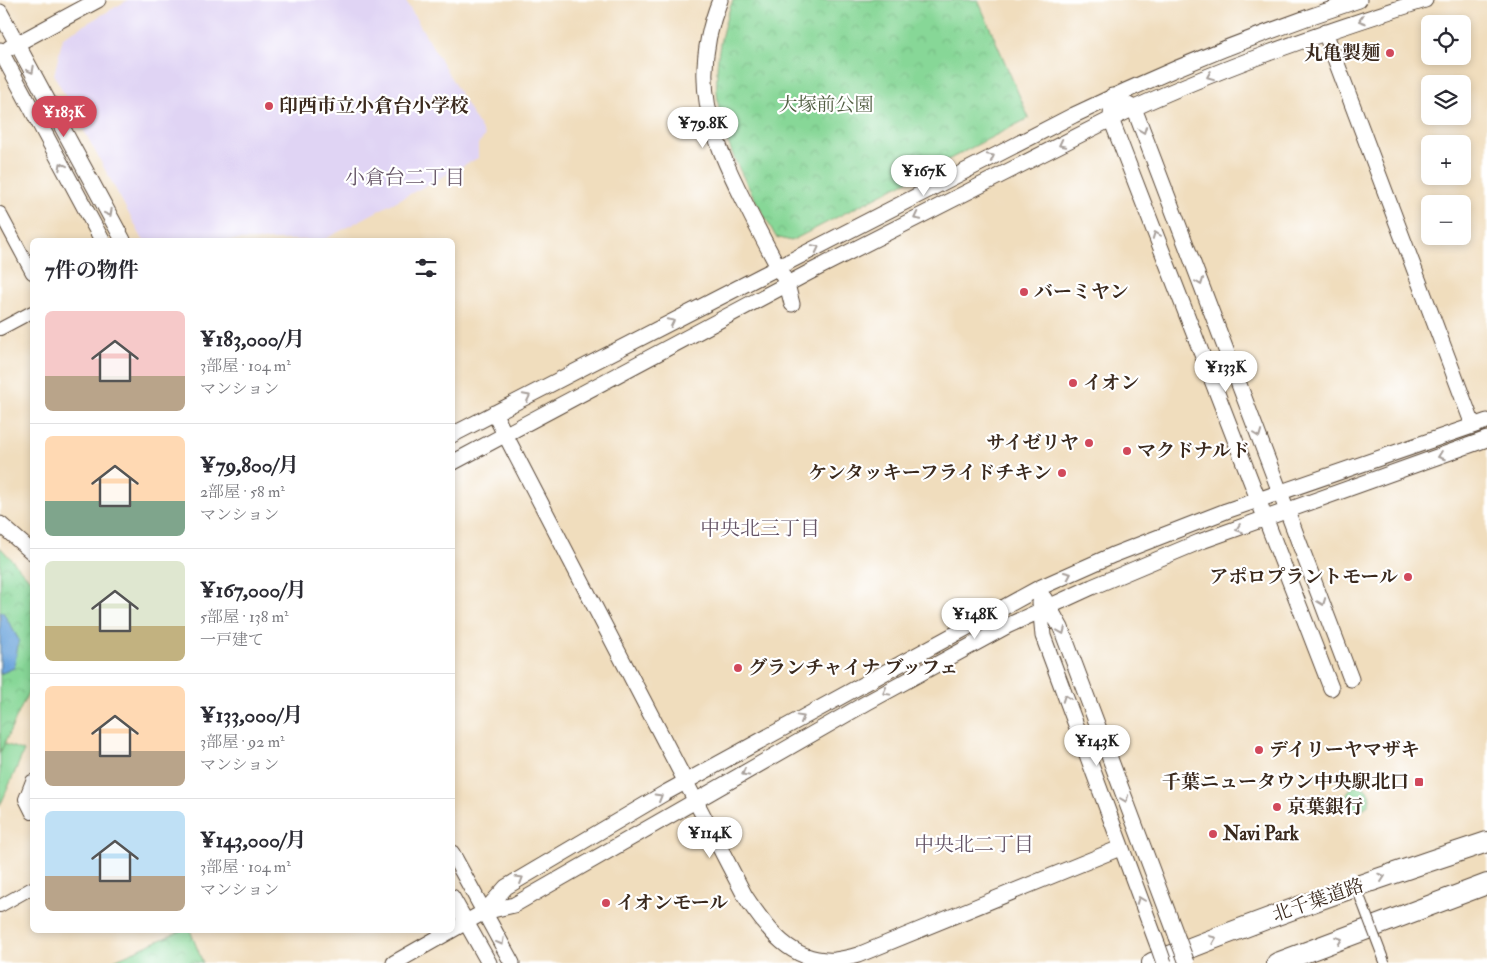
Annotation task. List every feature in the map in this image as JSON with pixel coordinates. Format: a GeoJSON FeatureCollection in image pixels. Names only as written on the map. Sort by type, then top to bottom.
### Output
{"type":"FeatureCollection","features":[{"type":"Feature","properties":{"kind":"highway","name":"北千葉道路"},"geometry":{"type":"LineString","coordinates":[[1155,954],[1276,915],[1487,842]]}},
{"type":"Feature","properties":{"kind":"highway"},"geometry":{"type":"LineString","coordinates":[[1277,963],[1487,884]]}},
{"type":"Feature","properties":{"kind":"street"},"geometry":{"type":"LineString","coordinates":[[98,0],[1,51],[101,238]]}},
{"type":"Feature","properties":{"kind":"street"},"geometry":{"type":"LineString","coordinates":[[720,0],[708,39],[705,63],[705,90],[709,115],[724,161],[797,301]]}},
{"type":"Feature","properties":{"kind":"street"},"geometry":{"type":"LineString","coordinates":[[455,433],[1112,96],[1232,45],[1359,0]]}},
{"type":"Feature","properties":{"kind":"street"},"geometry":{"type":"LineString","coordinates":[[455,461],[787,284],[1111,118],[1233,66],[1325,32],[1425,0]]}},
{"type":"Feature","properties":{"kind":"street"},"geometry":{"type":"LineString","coordinates":[[0,12],[122,238]]}},
{"type":"Feature","properties":{"kind":"street"},"geometry":{"type":"LineString","coordinates":[[484,912],[506,887],[686,781],[1039,588],[1113,555],[1258,500],[1480,423],[1325,32]]}},
{"type":"Feature","properties":{"kind":"street"},"geometry":{"type":"LineString","coordinates":[[1112,96],[1134,108],[1351,679]]}},
{"type":"Feature","properties":{"kind":"street"},"geometry":{"type":"LineString","coordinates":[[1112,96],[1111,118],[1331,688]]}},
{"type":"Feature","properties":{"kind":"street"},"geometry":{"type":"LineString","coordinates":[[0,213],[30,269]]}},
{"type":"Feature","properties":{"kind":"street"},"geometry":{"type":"LineString","coordinates":[[0,241],[12,235]]}},
{"type":"Feature","properties":{"kind":"street"},"geometry":{"type":"LineString","coordinates":[[0,329],[30,313]]}},
{"type":"Feature","properties":{"kind":"street"},"geometry":{"type":"LineString","coordinates":[[494,413],[746,896],[764,924],[781,943],[797,953],[814,959],[836,960],[858,955],[1120,848]]}},
{"type":"Feature","properties":{"kind":"street"},"geometry":{"type":"LineString","coordinates":[[455,928],[484,912],[514,905],[868,702],[1005,627],[1199,542],[1487,439]]}},
{"type":"Feature","properties":{"kind":"street"},"geometry":{"type":"LineString","coordinates":[[0,524],[30,552]]}},
{"type":"Feature","properties":{"kind":"street"},"geometry":{"type":"LineString","coordinates":[[1039,588],[1045,609],[1064,637],[1187,963]]}},
{"type":"Feature","properties":{"kind":"street"},"geometry":{"type":"LineString","coordinates":[[1045,609],[1043,636],[1120,848],[1155,954],[1164,963]]}},
{"type":"Feature","properties":{"kind":"street"},"geometry":{"type":"LineString","coordinates":[[30,786],[25,799],[30,810]]}},
{"type":"Feature","properties":{"kind":"street"},"geometry":{"type":"LineString","coordinates":[[455,859],[512,963]]}},
{"type":"Feature","properties":{"kind":"street"},"geometry":{"type":"LineString","coordinates":[[1352,876],[1385,963]]}},
{"type":"Feature","properties":{"kind":"street"},"geometry":{"type":"LineString","coordinates":[[0,906],[30,889]]}},
{"type":"Feature","properties":{"kind":"street"},"geometry":{"type":"LineString","coordinates":[[455,902],[489,963]]}},
{"type":"Feature","properties":{"kind":"street"},"geometry":{"type":"LineString","coordinates":[[394,963],[447,933]]}},
{"type":"Feature","properties":{"kind":"shaded area","name":"印西市立小倉台小学校"},"geometry":{"type":"Polygon","coordinates":[[[128,0],[405,0],[485,136],[478,144],[478,158],[327,238],[142,238],[54,75],[63,37],[128,0]]]}},
{"type":"Feature","properties":{"kind":"green space","name":"大塚前公園"},"geometry":{"type":"Polygon","coordinates":[[[733,0],[978,0],[1029,118],[791,241],[776,237],[734,157],[723,127],[719,109],[717,91],[718,54],[733,0]]]}},
{"type":"Feature","properties":{"kind":"green space"},"geometry":{"type":"Polygon","coordinates":[[[0,547],[30,580],[30,688],[0,753],[0,547]]]}},
{"type":"Feature","properties":{"kind":"green space"},"geometry":{"type":"Polygon","coordinates":[[[0,742],[24,751],[0,806],[0,742]]]}},
{"type":"Feature","properties":{"kind":"green space"},"geometry":{"type":"Polygon","coordinates":[[[1358,786],[1363,787],[1369,793],[1369,803],[1363,809],[1358,810],[1353,809],[1347,803],[1346,798],[1347,793],[1353,787],[1358,786]]]}},
{"type":"Feature","properties":{"kind":"green space"},"geometry":{"type":"Polygon","coordinates":[[[176,933],[191,933],[203,963],[116,963],[114,960],[176,933]]]}},
{"type":"Feature","properties":{"kind":"water"},"geometry":{"type":"Polygon","coordinates":[[[0,612],[3,612],[19,640],[14,668],[0,674],[0,612]]]}},
{"type":"Feature","properties":{"kind":"place","name":"丸亀製麺"},"geometry":{"type":"Point","coordinates":[1390,53]}},
{"type":"Feature","properties":{"kind":"place","name":"印西市立小倉台小学校"},"geometry":{"type":"Point","coordinates":[269,106]}},
{"type":"Feature","properties":{"kind":"place","name":"バーミヤン"},"geometry":{"type":"Point","coordinates":[1024,292]}},
{"type":"Feature","properties":{"kind":"place","name":"イオン"},"geometry":{"type":"Point","coordinates":[1073,383]}},
{"type":"Feature","properties":{"kind":"place","name":"サイゼリヤ"},"geometry":{"type":"Point","coordinates":[1089,443]}},
{"type":"Feature","properties":{"kind":"place","name":"マクドナルド"},"geometry":{"type":"Point","coordinates":[1127,451]}},
{"type":"Feature","properties":{"kind":"place","name":"ケンタッキーフライドチキン"},"geometry":{"type":"Point","coordinates":[1062,473]}},
{"type":"Feature","properties":{"kind":"place","name":"アポロプラントモール"},"geometry":{"type":"Point","coordinates":[1408,577]}},
{"type":"Feature","properties":{"kind":"place","name":"グランチャイナ ブッフェ"},"geometry":{"type":"Point","coordinates":[738,668]}},
{"type":"Feature","properties":{"kind":"place","name":"デイリーヤマザキ"},"geometry":{"type":"Point","coordinates":[1259,750]}},
{"type":"Feature","properties":{"kind":"place","name":"千葉ニュータウン中央駅北口"},"geometry":{"type":"Point","coordinates":[1419,782]}},
{"type":"Feature","properties":{"kind":"place","name":"京葉銀行"},"geometry":{"type":"Point","coordinates":[1277,807]}},
{"type":"Feature","properties":{"kind":"place","name":"Navi Park"},"geometry":{"type":"Point","coordinates":[1213,834]}},
{"type":"Feature","properties":{"kind":"place","name":"イオンモール"},"geometry":{"type":"Point","coordinates":[606,903]}},
{"type":"Feature","properties":{"kind":"district","name":"小倉台二丁目"},"geometry":{"type":"Point","coordinates":[405,177]}},
{"type":"Feature","properties":{"kind":"district","name":"中央北三丁目"},"geometry":{"type":"Point","coordinates":[760,528]}},
{"type":"Feature","properties":{"kind":"district","name":"中央北二丁目"},"geometry":{"type":"Point","coordinates":[974,844]}}]}
